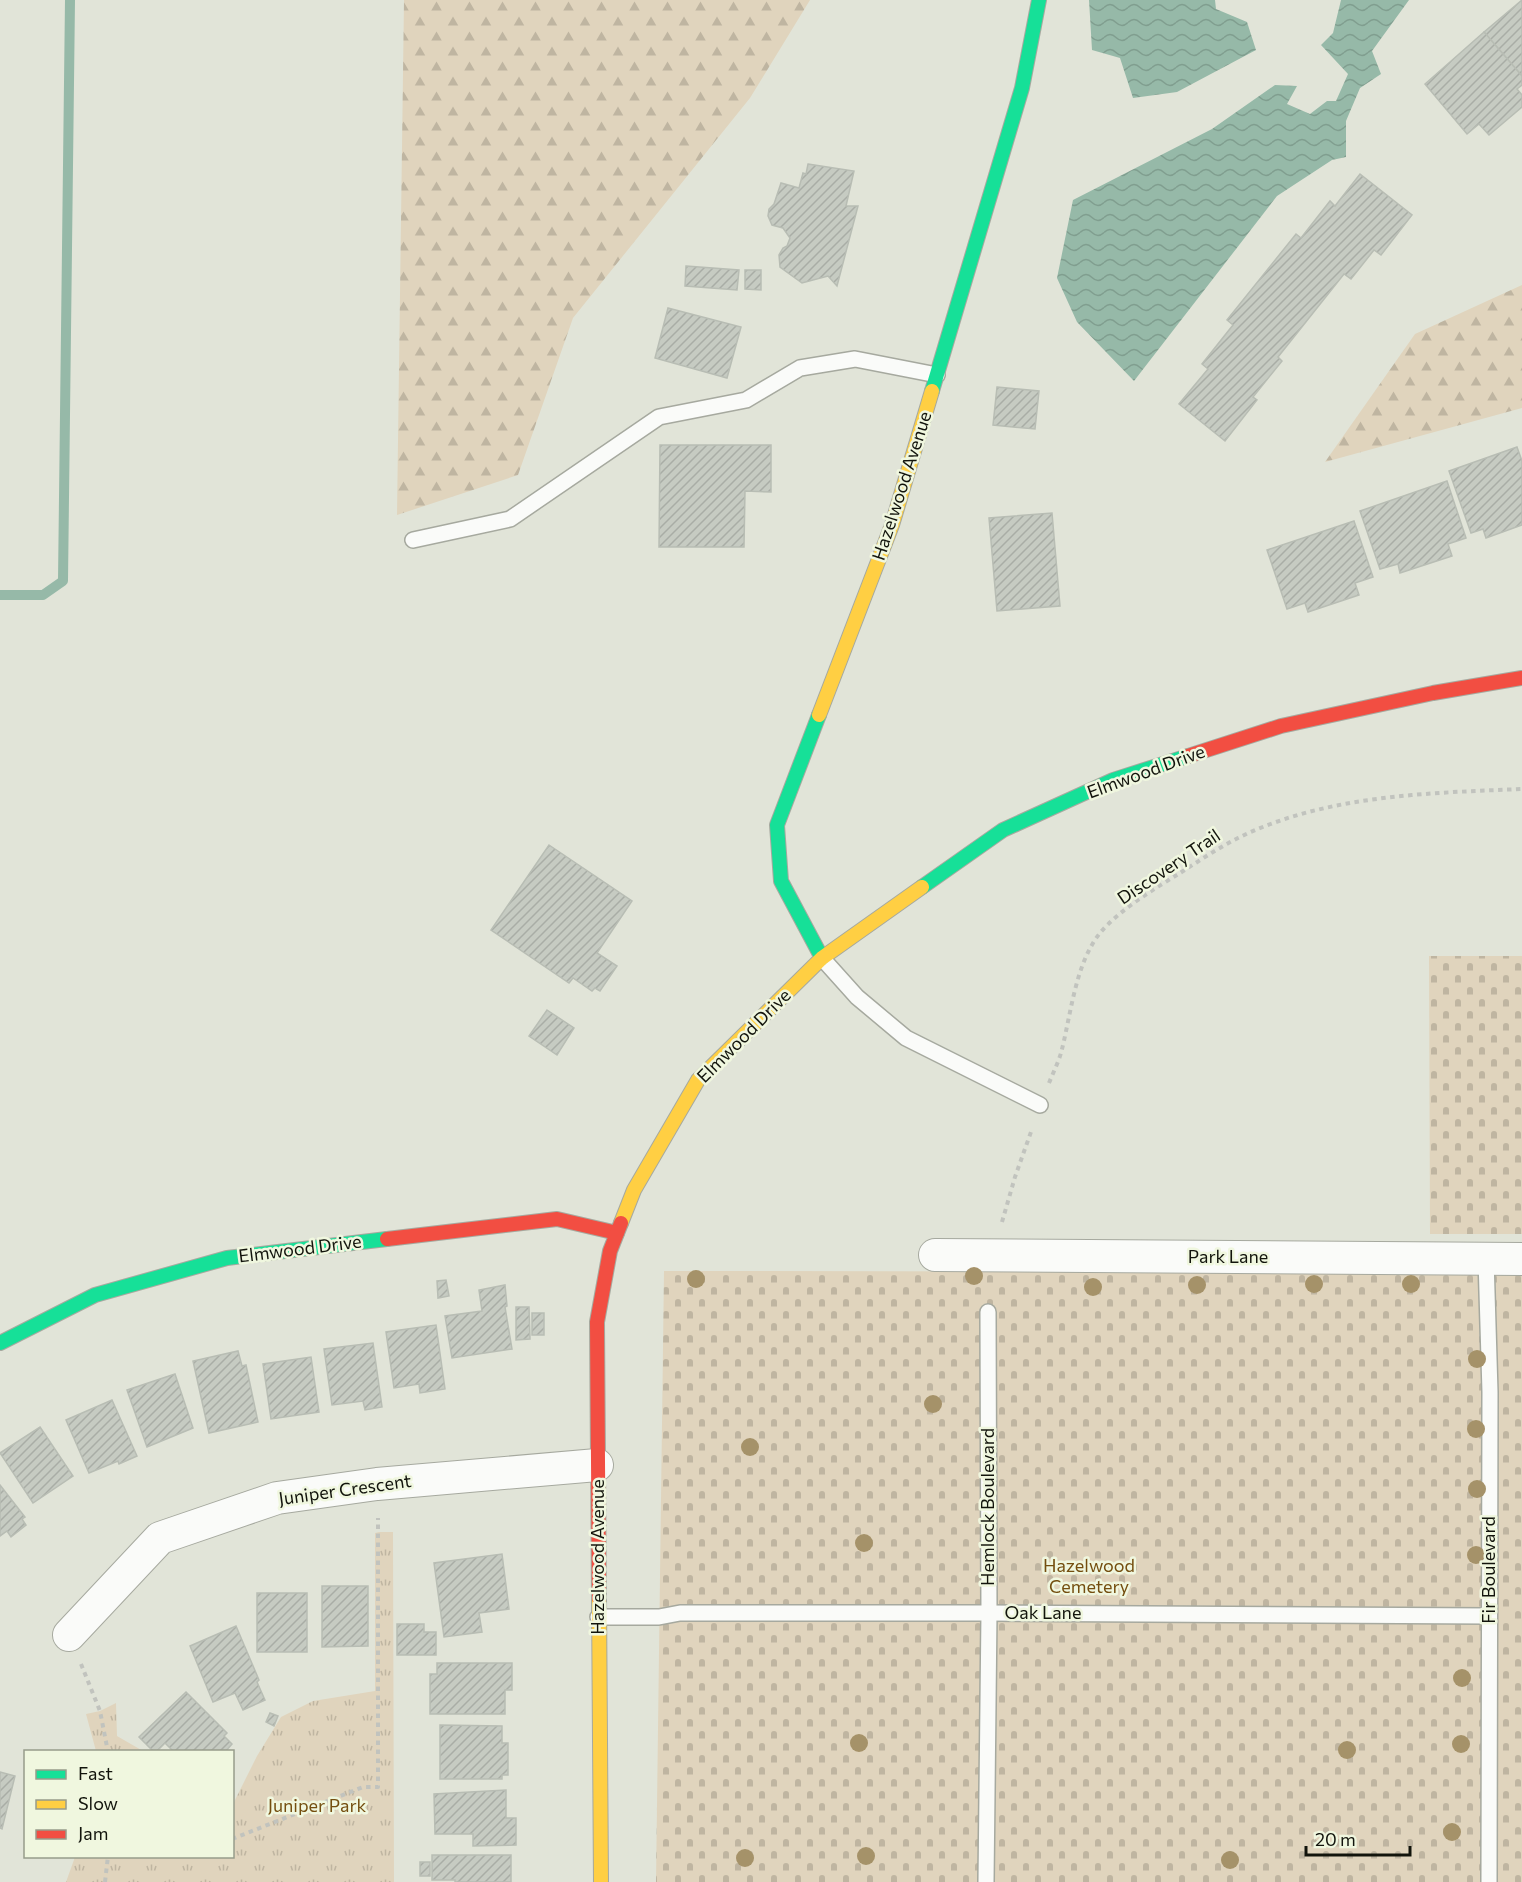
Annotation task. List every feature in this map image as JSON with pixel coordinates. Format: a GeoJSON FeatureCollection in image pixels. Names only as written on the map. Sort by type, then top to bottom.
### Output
{"type":"FeatureCollection","features":[{"type":"Feature","properties":{"kind":"street","name":"Hazelwood Avenue"},"geometry":{"type":"LineString","coordinates":[[822,958],[781,881],[777,825],[892,525],[1022,88],[1039,0]]}},
{"type":"Feature","properties":{"kind":"street","name":"Elmwood Drive"},"geometry":{"type":"LineString","coordinates":[[0,1343],[95,1295],[227,1258],[556,1219],[616,1233],[634,1190],[698,1080],[822,958],[1003,830],[1113,780],[1281,726],[1433,693],[1522,678]]}},
{"type":"Feature","properties":{"kind":"street","name":"Hazelwood Avenue"},"geometry":{"type":"LineString","coordinates":[[601,1882],[597,1322],[610,1251],[616,1233]]}},
{"type":"Feature","properties":{"kind":"street","name":"Park Lane"},"geometry":{"type":"LineString","coordinates":[[935,1255],[1522,1258]]}},
{"type":"Feature","properties":{"kind":"street","name":"Juniper Crescent"},"geometry":{"type":"LineString","coordinates":[[69,1635],[160,1538],[277,1498],[377,1484],[597,1465]]}},
{"type":"Feature","properties":{"kind":"lane"},"geometry":{"type":"LineString","coordinates":[[414,540],[510,519],[659,417],[746,400],[800,368],[855,359],[937,375]]}},
{"type":"Feature","properties":{"kind":"lane"},"geometry":{"type":"LineString","coordinates":[[822,958],[857,997],[906,1038],[1040,1105]]}},
{"type":"Feature","properties":{"kind":"lane","name":"Fir Boulevard"},"geometry":{"type":"LineString","coordinates":[[1486,1259],[1490,1392],[1489,1882]]}},
{"type":"Feature","properties":{"kind":"lane","name":"Hemlock Boulevard"},"geometry":{"type":"LineString","coordinates":[[986,1882],[988,1312]]}},
{"type":"Feature","properties":{"kind":"lane","name":"Oak Lane"},"geometry":{"type":"LineString","coordinates":[[598,1617],[659,1617],[680,1613],[1489,1616]]}},
{"type":"Feature","properties":{"kind":"path","name":"Discovery Trail"},"geometry":{"type":"LineString","coordinates":[[989,1256],[991,1243],[1002,1222],[1014,1177],[1060,1056],[1083,963],[1100,933],[1125,911],[1160,885],[1238,838],[1273,823],[1340,803],[1522,789]]}},
{"type":"Feature","properties":{"kind":"path"},"geometry":{"type":"LineString","coordinates":[[234,1838],[363,1787],[378,1787],[379,1532],[377,1484]]}},
{"type":"Feature","properties":{"kind":"path"},"geometry":{"type":"LineString","coordinates":[[69,1635],[100,1711],[108,1750]]}},
{"type":"Feature","properties":{"kind":"path"},"geometry":{"type":"LineString","coordinates":[[105,1882],[108,1858]]}},
{"type":"Feature","properties":{"kind":"green space"},"geometry":{"type":"Polygon","coordinates":[[[404,0],[810,0],[750,98],[573,318],[518,475],[397,515],[404,0]]]}},
{"type":"Feature","properties":{"kind":"green space"},"geometry":{"type":"Polygon","coordinates":[[[1522,285],[1522,408],[1325,462],[1415,334],[1522,285]]]}},
{"type":"Feature","properties":{"kind":"green space"},"geometry":{"type":"Polygon","coordinates":[[[1429,956],[1522,956],[1522,1234],[1430,1234],[1429,956]]]}},
{"type":"Feature","properties":{"kind":"green space","name":"Hazelwood Cemetery"},"geometry":{"type":"Polygon","coordinates":[[[664,1271],[1522,1272],[1522,1882],[656,1882],[664,1271]]]}},
{"type":"Feature","properties":{"kind":"green space","name":"Juniper Park"},"geometry":{"type":"Polygon","coordinates":[[[393,1532],[394,1882],[66,1882],[75,1858],[234,1858],[234,1802],[257,1756],[281,1717],[313,1701],[375,1691],[375,1533],[393,1532]]]}},
{"type":"Feature","properties":{"kind":"green space"},"geometry":{"type":"Polygon","coordinates":[[[116,1703],[117,1736],[141,1750],[96,1750],[86,1714],[100,1711],[116,1703]]]}},
{"type":"Feature","properties":{"kind":"water"},"geometry":{"type":"Polygon","coordinates":[[[1089,0],[1215,0],[1216,9],[1247,22],[1256,50],[1177,92],[1133,98],[1120,58],[1092,50],[1089,0]]]}},
{"type":"Feature","properties":{"kind":"water"},"geometry":{"type":"Polygon","coordinates":[[[1341,0],[1409,0],[1372,51],[1381,74],[1360,88],[1346,121],[1346,157],[1332,160],[1277,196],[1134,381],[1077,322],[1057,278],[1073,200],[1212,129],[1275,85],[1297,86],[1287,104],[1310,114],[1327,101],[1336,101],[1348,74],[1321,45],[1333,33],[1341,0]]]}},
{"type":"Feature","properties":{"kind":"building"},"geometry":{"type":"Polygon","coordinates":[[[1522,0],[1522,76],[1484,32],[1522,0]]]}},
{"type":"Feature","properties":{"kind":"building"},"geometry":{"type":"Polygon","coordinates":[[[1484,32],[1522,76],[1522,85],[1517,89],[1522,95],[1522,107],[1489,135],[1479,124],[1467,134],[1425,84],[1484,32]]]}},
{"type":"Feature","properties":{"kind":"building"},"geometry":{"type":"Polygon","coordinates":[[[808,164],[854,171],[846,206],[858,206],[837,286],[828,276],[802,283],[780,267],[779,255],[787,246],[790,238],[783,228],[772,225],[768,216],[769,209],[774,204],[781,183],[799,188],[808,164]]]}},
{"type":"Feature","properties":{"kind":"building"},"geometry":{"type":"Polygon","coordinates":[[[1360,174],[1412,215],[1381,255],[1374,250],[1351,279],[1344,274],[1278,357],[1282,361],[1253,397],[1257,400],[1225,441],[1179,404],[1208,369],[1202,364],[1233,325],[1227,320],[1296,234],[1301,238],[1330,201],[1335,206],[1360,174]]]}},
{"type":"Feature","properties":{"kind":"building"},"geometry":{"type":"Polygon","coordinates":[[[686,266],[739,270],[737,290],[685,286],[686,266]]]}},
{"type":"Feature","properties":{"kind":"building"},"geometry":{"type":"Polygon","coordinates":[[[745,270],[761,270],[761,290],[745,289],[745,270]]]}},
{"type":"Feature","properties":{"kind":"building"},"geometry":{"type":"Polygon","coordinates":[[[668,308],[741,327],[727,378],[655,358],[668,308]]]}},
{"type":"Feature","properties":{"kind":"building"},"geometry":{"type":"Polygon","coordinates":[[[997,387],[1039,391],[1035,429],[993,425],[997,387]]]}},
{"type":"Feature","properties":{"kind":"building"},"geometry":{"type":"Polygon","coordinates":[[[660,445],[771,445],[771,492],[745,491],[744,547],[659,547],[660,445]]]}},
{"type":"Feature","properties":{"kind":"building"},"geometry":{"type":"Polygon","coordinates":[[[1517,447],[1522,461],[1522,525],[1486,538],[1483,529],[1471,533],[1449,471],[1517,447]]]}},
{"type":"Feature","properties":{"kind":"building"},"geometry":{"type":"Polygon","coordinates":[[[1447,481],[1466,538],[1448,544],[1452,556],[1400,573],[1398,564],[1380,569],[1360,511],[1447,481]]]}},
{"type":"Feature","properties":{"kind":"building"},"geometry":{"type":"Polygon","coordinates":[[[1052,513],[1060,606],[997,611],[989,518],[1052,513]]]}},
{"type":"Feature","properties":{"kind":"building"},"geometry":{"type":"Polygon","coordinates":[[[1354,521],[1373,577],[1355,583],[1359,595],[1308,612],[1305,603],[1287,609],[1267,550],[1354,521]]]}},
{"type":"Feature","properties":{"kind":"building"},"geometry":{"type":"Polygon","coordinates":[[[549,845],[632,901],[597,953],[617,966],[600,991],[595,988],[592,991],[573,978],[569,983],[491,930],[549,845]]]}},
{"type":"Feature","properties":{"kind":"building"},"geometry":{"type":"Polygon","coordinates":[[[547,1010],[574,1028],[557,1055],[529,1036],[547,1010]]]}},
{"type":"Feature","properties":{"kind":"building"},"geometry":{"type":"Polygon","coordinates":[[[446,1280],[449,1296],[438,1298],[437,1281],[446,1280]]]}},
{"type":"Feature","properties":{"kind":"building"},"geometry":{"type":"Polygon","coordinates":[[[505,1285],[507,1306],[505,1307],[512,1349],[452,1358],[445,1316],[482,1311],[479,1290],[505,1285]]]}},
{"type":"Feature","properties":{"kind":"building"},"geometry":{"type":"Polygon","coordinates":[[[516,1307],[529,1307],[530,1339],[516,1340],[516,1307]]]}},
{"type":"Feature","properties":{"kind":"building"},"geometry":{"type":"Polygon","coordinates":[[[532,1313],[544,1313],[544,1335],[532,1335],[532,1313]]]}},
{"type":"Feature","properties":{"kind":"building"},"geometry":{"type":"Polygon","coordinates":[[[436,1325],[445,1389],[420,1393],[419,1384],[394,1388],[386,1332],[436,1325]]]}},
{"type":"Feature","properties":{"kind":"building"},"geometry":{"type":"Polygon","coordinates":[[[373,1343],[382,1407],[365,1410],[363,1401],[332,1405],[324,1349],[373,1343]]]}},
{"type":"Feature","properties":{"kind":"building"},"geometry":{"type":"Polygon","coordinates":[[[238,1351],[242,1366],[246,1365],[258,1422],[209,1433],[193,1361],[238,1351]]]}},
{"type":"Feature","properties":{"kind":"building"},"geometry":{"type":"Polygon","coordinates":[[[311,1357],[319,1412],[271,1419],[263,1364],[311,1357]]]}},
{"type":"Feature","properties":{"kind":"building"},"geometry":{"type":"Polygon","coordinates":[[[175,1374],[193,1428],[147,1447],[127,1390],[175,1374]]]}},
{"type":"Feature","properties":{"kind":"building"},"geometry":{"type":"Polygon","coordinates":[[[112,1400],[137,1456],[89,1473],[66,1420],[112,1400]]]}},
{"type":"Feature","properties":{"kind":"building"},"geometry":{"type":"Polygon","coordinates":[[[40,1427],[73,1476],[33,1503],[0,1453],[40,1427]]]}},
{"type":"Feature","properties":{"kind":"building"},"geometry":{"type":"Polygon","coordinates":[[[0,1485],[25,1517],[22,1519],[26,1525],[11,1537],[7,1531],[0,1536],[0,1485]]]}},
{"type":"Feature","properties":{"kind":"building"},"geometry":{"type":"Polygon","coordinates":[[[502,1554],[509,1609],[479,1613],[482,1632],[444,1637],[434,1563],[502,1554]]]}},
{"type":"Feature","properties":{"kind":"building"},"geometry":{"type":"Polygon","coordinates":[[[322,1586],[368,1586],[368,1646],[322,1647],[322,1586]]]}},
{"type":"Feature","properties":{"kind":"building"},"geometry":{"type":"Polygon","coordinates":[[[257,1593],[307,1593],[307,1652],[257,1652],[257,1593]]]}},
{"type":"Feature","properties":{"kind":"building"},"geometry":{"type":"Polygon","coordinates":[[[397,1624],[424,1624],[424,1632],[436,1632],[436,1655],[397,1655],[397,1624]]]}},
{"type":"Feature","properties":{"kind":"building"},"geometry":{"type":"Polygon","coordinates":[[[236,1626],[265,1700],[243,1710],[235,1693],[213,1702],[190,1646],[236,1626]]]}},
{"type":"Feature","properties":{"kind":"building"},"geometry":{"type":"Polygon","coordinates":[[[437,1663],[512,1663],[512,1690],[505,1690],[505,1714],[430,1714],[430,1674],[437,1674],[437,1663]]]}},
{"type":"Feature","properties":{"kind":"building"},"geometry":{"type":"Polygon","coordinates":[[[186,1692],[227,1733],[224,1736],[232,1744],[227,1750],[172,1750],[165,1743],[158,1750],[152,1750],[139,1737],[186,1692]]]}},
{"type":"Feature","properties":{"kind":"building"},"geometry":{"type":"Polygon","coordinates":[[[270,1713],[278,1716],[274,1726],[266,1722],[270,1713]]]}},
{"type":"Feature","properties":{"kind":"building"},"geometry":{"type":"Polygon","coordinates":[[[440,1725],[502,1726],[502,1743],[508,1743],[508,1775],[502,1775],[502,1779],[440,1779],[440,1725]]]}},
{"type":"Feature","properties":{"kind":"building"},"geometry":{"type":"Polygon","coordinates":[[[0,1772],[15,1776],[2,1829],[0,1828],[0,1772]]]}},
{"type":"Feature","properties":{"kind":"building"},"geometry":{"type":"Polygon","coordinates":[[[506,1790],[506,1818],[516,1818],[516,1845],[473,1846],[473,1834],[435,1834],[434,1794],[506,1790]]]}},
{"type":"Feature","properties":{"kind":"building"},"geometry":{"type":"Polygon","coordinates":[[[432,1855],[511,1855],[511,1882],[432,1880],[432,1855]]]}},
{"type":"Feature","properties":{"kind":"building"},"geometry":{"type":"Polygon","coordinates":[[[420,1862],[430,1862],[430,1876],[420,1876],[420,1862]]]}},
{"type":"Feature","properties":{"kind":"waterway"},"geometry":{"type":"LineString","coordinates":[[0,595],[43,595],[63,581],[70,0]]}},
{"type":"Feature","properties":{"kind":"traffic: fast"},"geometry":{"type":"LineString","coordinates":[[932,391],[1022,88],[1039,0]]}},
{"type":"Feature","properties":{"kind":"traffic: fast"},"geometry":{"type":"LineString","coordinates":[[819,715],[777,825],[781,881],[822,958]]}},
{"type":"Feature","properties":{"kind":"traffic: fast"},"geometry":{"type":"LineString","coordinates":[[922,887],[1003,830],[1113,780],[1188,756]]}},
{"type":"Feature","properties":{"kind":"traffic: fast"},"geometry":{"type":"LineString","coordinates":[[0,1343],[95,1295],[227,1258],[387,1239]]}},
{"type":"Feature","properties":{"kind":"traffic: slow"},"geometry":{"type":"LineString","coordinates":[[819,715],[892,525],[932,391]]}},
{"type":"Feature","properties":{"kind":"traffic: slow"},"geometry":{"type":"LineString","coordinates":[[621,1223],[634,1190],[698,1080],[822,958],[922,887]]}},
{"type":"Feature","properties":{"kind":"traffic: slow"},"geometry":{"type":"LineString","coordinates":[[599,1598],[601,1882]]}},
{"type":"Feature","properties":{"kind":"traffic: jam"},"geometry":{"type":"LineString","coordinates":[[1188,756],[1281,726],[1433,693],[1522,678]]}},
{"type":"Feature","properties":{"kind":"traffic: jam"},"geometry":{"type":"LineString","coordinates":[[387,1239],[557,1219],[617,1233]]}},
{"type":"Feature","properties":{"kind":"traffic: jam"},"geometry":{"type":"LineString","coordinates":[[599,1598],[597,1322],[610,1251],[621,1223]]}}]}
